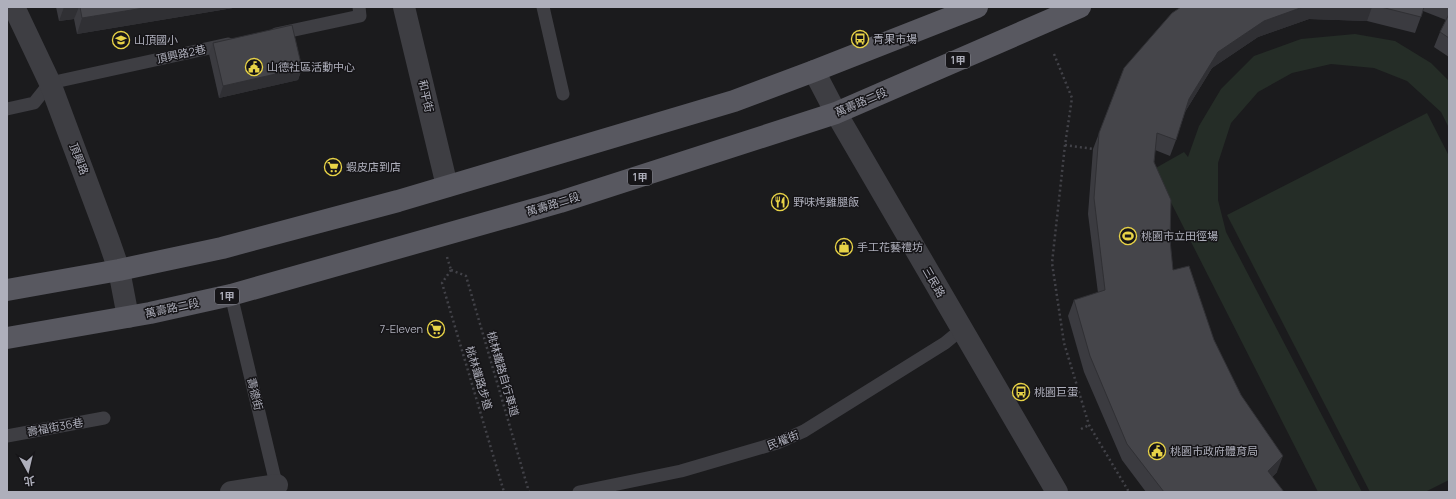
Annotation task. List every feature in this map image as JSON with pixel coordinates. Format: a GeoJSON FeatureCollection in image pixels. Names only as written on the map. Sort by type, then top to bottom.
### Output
{"type":"FeatureCollection","features":[{"type":"Feature","properties":{"kind":"main road"},"geometry":{"type":"LineString","coordinates":[[7,290],[119,270],[222,248],[398,201],[734,101],[976,7]]}},
{"type":"Feature","properties":{"kind":"main road","name":"萬壽路二段"},"geometry":{"type":"LineString","coordinates":[[7,338],[128,317],[232,295],[560,202],[836,113],[1080,7]]}},
{"type":"Feature","properties":{"kind":"street","name":"頂興路"},"geometry":{"type":"LineString","coordinates":[[14,7],[50,83],[107,234],[119,270],[128,317]]}},
{"type":"Feature","properties":{"kind":"street","name":"和平街"},"geometry":{"type":"LineString","coordinates":[[404,7],[447,186]]}},
{"type":"Feature","properties":{"kind":"street","name":"三民路"},"geometry":{"type":"LineString","coordinates":[[814,71],[836,113],[1057,492]]}},
{"type":"Feature","properties":{"kind":"street"},"geometry":{"type":"LineString","coordinates":[[231,492],[278,489]]}},
{"type":"Feature","properties":{"kind":"lane"},"geometry":{"type":"LineString","coordinates":[[543,7],[563,94]]}},
{"type":"Feature","properties":{"kind":"lane"},"geometry":{"type":"LineString","coordinates":[[267,36],[360,11]]}},
{"type":"Feature","properties":{"kind":"lane","name":"頂興路2巷"},"geometry":{"type":"LineString","coordinates":[[50,83],[244,41]]}},
{"type":"Feature","properties":{"kind":"lane"},"geometry":{"type":"LineString","coordinates":[[7,109],[34,103],[50,83]]}},
{"type":"Feature","properties":{"kind":"lane","name":"壽德街"},"geometry":{"type":"LineString","coordinates":[[232,295],[278,489]]}},
{"type":"Feature","properties":{"kind":"lane","name":"民權街"},"geometry":{"type":"LineString","coordinates":[[579,492],[681,471],[777,443],[804,431],[945,343],[962,329]]}},
{"type":"Feature","properties":{"kind":"lane","name":"壽福街36巷"},"geometry":{"type":"LineString","coordinates":[[7,436],[104,418]]}},
{"type":"Feature","properties":{"kind":"path"},"geometry":{"type":"LineString","coordinates":[[1054,54],[1072,98],[1065,145],[1052,263],[1064,343],[1089,425],[1129,492]]}},
{"type":"Feature","properties":{"kind":"path"},"geometry":{"type":"LineString","coordinates":[[1065,145],[1094,149]]}},
{"type":"Feature","properties":{"kind":"path","name":"桃林鐵路步道"},"geometry":{"type":"LineString","coordinates":[[451,270],[442,282],[504,492]]}},
{"type":"Feature","properties":{"kind":"path","name":"桃林鐵路自行車道"},"geometry":{"type":"LineString","coordinates":[[451,270],[466,276],[529,492]]}},
{"type":"Feature","properties":{"kind":"path"},"geometry":{"type":"LineString","coordinates":[[1081,429],[1089,425]]}},
{"type":"Feature","properties":{"kind":"shaded area"},"geometry":{"type":"Polygon","coordinates":[[[1355,34],[1395,41],[1431,63],[1449,81],[1449,128],[1441,112],[1407,81],[1374,68],[1331,64],[1292,73],[1258,92],[1231,123],[1218,163],[1218,200],[1226,232],[1362,492],[1318,492],[1154,169],[1184,152],[1188,157],[1199,126],[1221,89],[1254,56],[1301,39],[1355,34]]]}},
{"type":"Feature","properties":{"kind":"shaded area"},"geometry":{"type":"Polygon","coordinates":[[[1427,113],[1449,156],[1449,480],[1425,492],[1370,492],[1227,215],[1427,113]]]}},
{"type":"Feature","properties":{"kind":"building"},"geometry":{"type":"Polygon","coordinates":[[[80,7],[150,7],[82,18],[80,7]]]}},
{"type":"Feature","properties":{"kind":"building","name":"桃園市立田徑場"},"geometry":{"type":"Polygon","coordinates":[[[1181,7],[1303,7],[1264,21],[1218,52],[1189,99],[1176,140],[1157,133],[1154,162],[1171,200],[1170,240],[1173,270],[1189,266],[1214,340],[1241,395],[1283,456],[1268,471],[1284,492],[1164,492],[1127,444],[1090,356],[1074,300],[1105,290],[1094,198],[1099,133],[1124,68],[1172,13],[1181,7]]]}},
{"type":"Feature","properties":{"kind":"building"},"geometry":{"type":"Polygon","coordinates":[[[1381,7],[1424,7],[1421,17],[1381,7]]]}},
{"type":"Feature","properties":{"kind":"building"},"geometry":{"type":"Polygon","coordinates":[[[1449,14],[1449,38],[1440,32],[1449,14]]]}},
{"type":"Feature","properties":{"kind":"building","name":"山德社區活動中心"},"geometry":{"type":"Polygon","coordinates":[[[292,25],[302,68],[223,86],[213,43],[292,25]]]}},
{"type":"Feature","properties":{"kind":"place","name":"青果市場"},"geometry":{"type":"Point","coordinates":[860,39]}},
{"type":"Feature","properties":{"kind":"place","name":"山頂國小"},"geometry":{"type":"Point","coordinates":[121,40]}},
{"type":"Feature","properties":{"kind":"place","name":"山德社區活動中心"},"geometry":{"type":"Point","coordinates":[254,67]}},
{"type":"Feature","properties":{"kind":"place","name":"蝦皮店到店"},"geometry":{"type":"Point","coordinates":[333,167]}},
{"type":"Feature","properties":{"kind":"place","name":"野味烤雞腿飯"},"geometry":{"type":"Point","coordinates":[780,202]}},
{"type":"Feature","properties":{"kind":"place","name":"桃園市立田徑場"},"geometry":{"type":"Point","coordinates":[1128,236]}},
{"type":"Feature","properties":{"kind":"place","name":"手工花藝禮坊"},"geometry":{"type":"Point","coordinates":[844,247]}},
{"type":"Feature","properties":{"kind":"place","name":"7-Eleven"},"geometry":{"type":"Point","coordinates":[436,329]}},
{"type":"Feature","properties":{"kind":"place","name":"桃園巨蛋"},"geometry":{"type":"Point","coordinates":[1021,392]}},
{"type":"Feature","properties":{"kind":"place","name":"桃園市政府體育局"},"geometry":{"type":"Point","coordinates":[1157,451]}}]}
